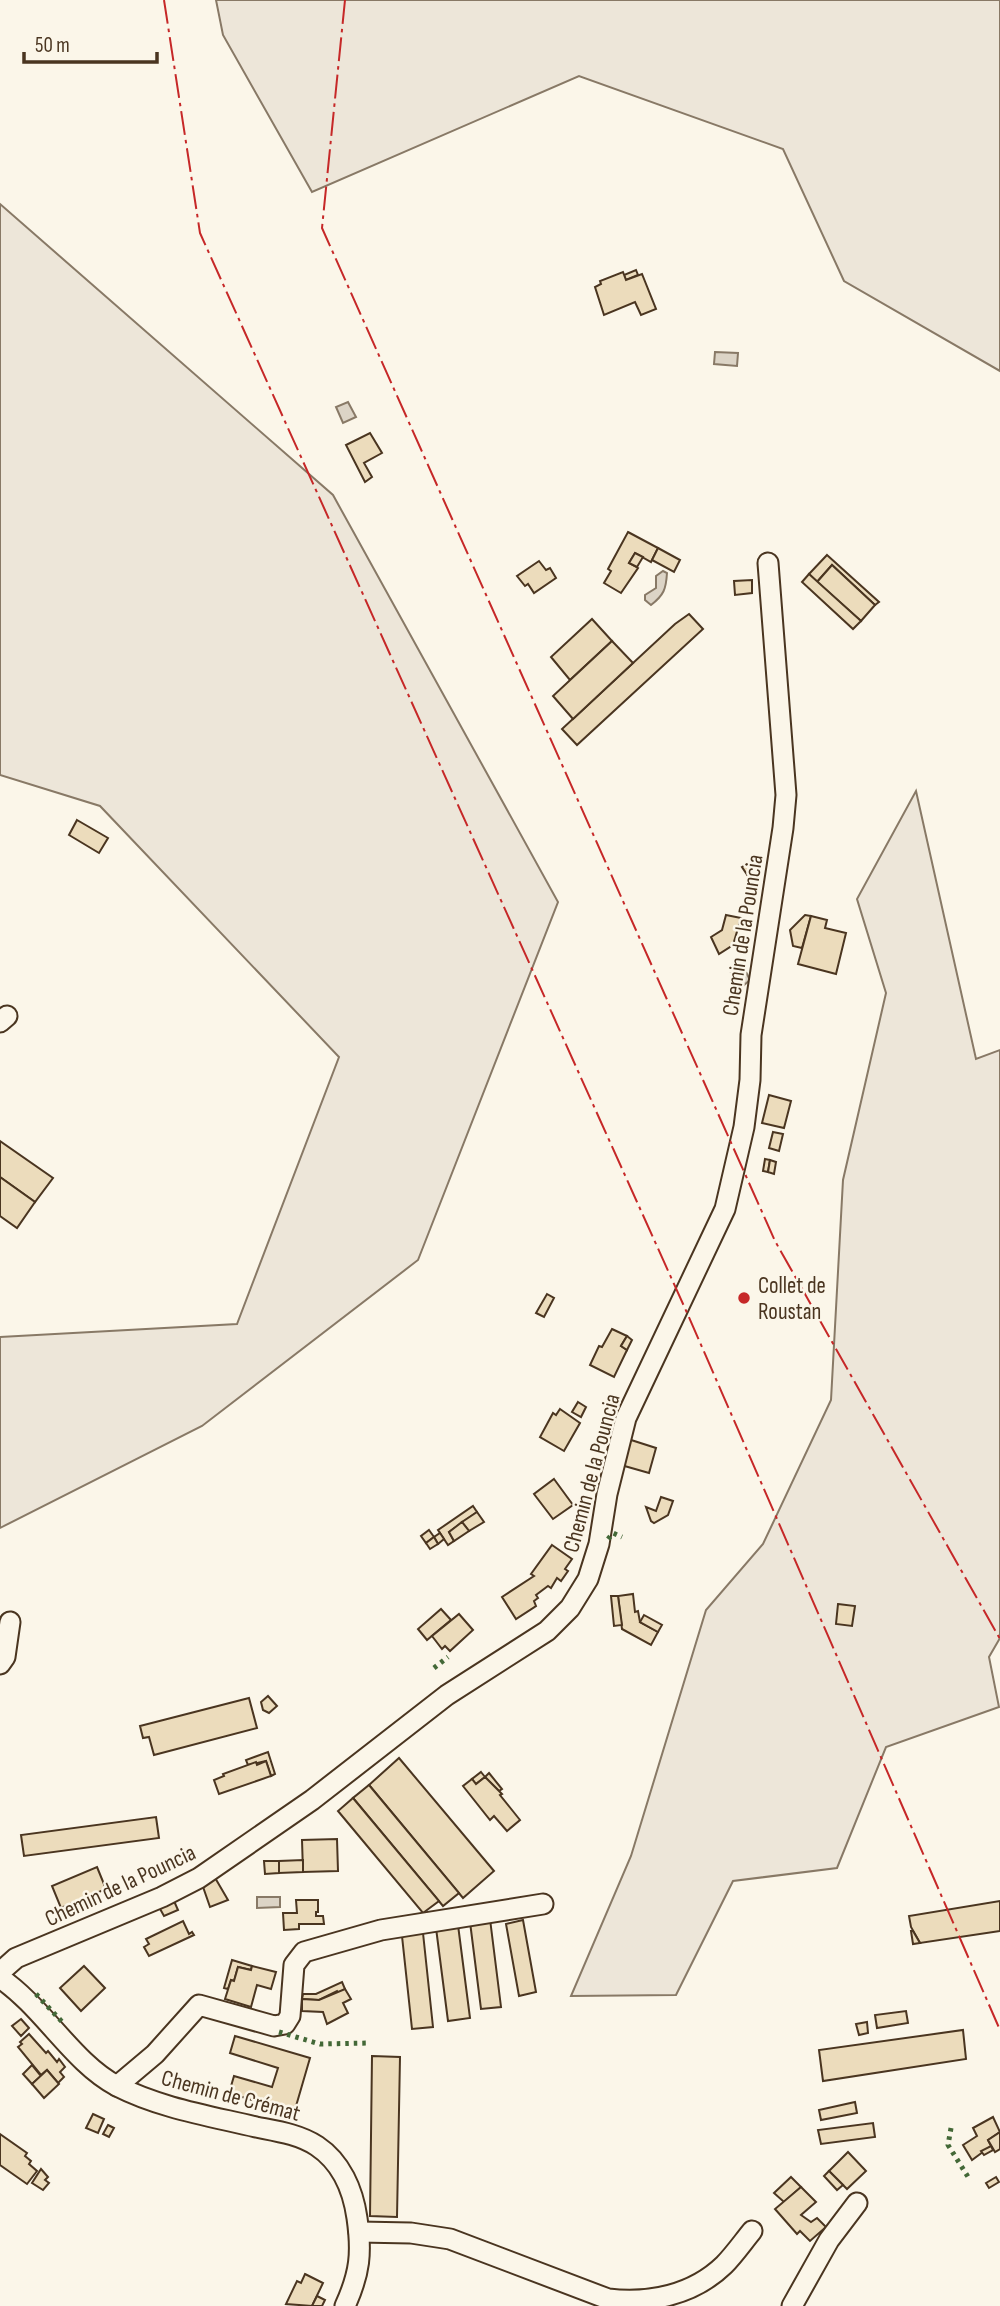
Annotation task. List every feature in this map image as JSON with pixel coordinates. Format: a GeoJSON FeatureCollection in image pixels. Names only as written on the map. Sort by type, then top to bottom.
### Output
{"type":"FeatureCollection","features":[{"type":"Feature","properties":{"kind":"street","name":"Chemin de la Pouncia"},"geometry":{"type":"LineString","coordinates":[[0,1972],[16,1958],[162,1897],[200,1878],[232,1857],[312,1801],[447,1695],[547,1631],[569,1608],[588,1579],[599,1544],[607,1494],[626,1418],[725,1209],[744,1127],[750,1080],[751,1035],[786,795],[768,564]]}},
{"type":"Feature","properties":{"kind":"street"},"geometry":{"type":"LineString","coordinates":[[0,1664],[5,1657],[10,1622]]}},
{"type":"Feature","properties":{"kind":"street"},"geometry":{"type":"LineString","coordinates":[[117,2086],[155,2054],[199,2005],[274,2026],[285,2024],[290,2016],[294,1965],[304,1952],[382,1930],[544,1904]]}},
{"type":"Feature","properties":{"kind":"street","name":"Chemin de Crémat"},"geometry":{"type":"LineString","coordinates":[[0,1978],[31,2004],[82,2058],[117,2086],[154,2101],[296,2136],[317,2146],[348,2182],[359,2232],[360,2260],[357,2280],[345,2306]]}},
{"type":"Feature","properties":{"kind":"street"},"geometry":{"type":"LineString","coordinates":[[792,2306],[829,2240],[857,2203]]}},
{"type":"Feature","properties":{"kind":"street"},"geometry":{"type":"LineString","coordinates":[[359,2232],[411,2233],[450,2239],[608,2300],[632,2302],[675,2294],[711,2276],[725,2264],[752,2231]]}},
{"type":"Feature","properties":{"kind":"shaded area"},"geometry":{"type":"Polygon","coordinates":[[[216,0],[1000,0],[1000,371],[844,281],[783,149],[579,76],[312,192],[223,35],[216,0]]]}},
{"type":"Feature","properties":{"kind":"shaded area"},"geometry":{"type":"Polygon","coordinates":[[[0,204],[333,495],[558,902],[418,1260],[202,1426],[0,1528],[0,1337],[237,1324],[339,1057],[100,806],[0,775],[0,204]]]}},
{"type":"Feature","properties":{"kind":"shaded area"},"geometry":{"type":"Polygon","coordinates":[[[715,352],[738,353],[737,366],[714,364],[715,352]]]}},
{"type":"Feature","properties":{"kind":"shaded area"},"geometry":{"type":"Polygon","coordinates":[[[348,402],[356,417],[343,423],[336,407],[348,402]]]}},
{"type":"Feature","properties":{"kind":"shaded area"},"geometry":{"type":"Polygon","coordinates":[[[663,571],[667,573],[665,588],[662,595],[651,605],[645,600],[645,595],[656,588],[656,576],[663,571]]]}},
{"type":"Feature","properties":{"kind":"shaded area"},"geometry":{"type":"Polygon","coordinates":[[[916,791],[976,1059],[1000,1050],[1000,1638],[989,1657],[999,1707],[886,1747],[837,1868],[733,1881],[676,1995],[571,1996],[631,1856],[706,1610],[763,1544],[831,1400],[843,1180],[886,993],[857,899],[916,791]]]}},
{"type":"Feature","properties":{"kind":"shaded area"},"geometry":{"type":"Polygon","coordinates":[[[744,968],[750,980],[743,986],[734,984],[731,973],[744,968]]]}},
{"type":"Feature","properties":{"kind":"shaded area"},"geometry":{"type":"Polygon","coordinates":[[[257,1897],[280,1897],[280,1907],[257,1908],[257,1897]]]}},
{"type":"Feature","properties":{"kind":"building"},"geometry":{"type":"Polygon","coordinates":[[[636,270],[638,275],[626,280],[624,275],[636,270]]]}},
{"type":"Feature","properties":{"kind":"building"},"geometry":{"type":"Polygon","coordinates":[[[623,272],[626,280],[642,274],[656,309],[641,315],[635,302],[604,315],[595,287],[601,284],[600,281],[623,272]]]}},
{"type":"Feature","properties":{"kind":"building"},"geometry":{"type":"Polygon","coordinates":[[[370,433],[382,453],[364,463],[372,477],[365,482],[346,445],[370,433]]]}},
{"type":"Feature","properties":{"kind":"building"},"geometry":{"type":"Polygon","coordinates":[[[628,532],[658,548],[651,562],[635,553],[629,563],[638,568],[621,593],[604,583],[611,571],[608,569],[628,532]]]}},
{"type":"Feature","properties":{"kind":"building"},"geometry":{"type":"Polygon","coordinates":[[[658,548],[680,560],[674,572],[652,560],[658,548]]]}},
{"type":"Feature","properties":{"kind":"building"},"geometry":{"type":"Polygon","coordinates":[[[635,553],[643,557],[637,567],[629,563],[635,553]]]}},
{"type":"Feature","properties":{"kind":"building"},"geometry":{"type":"Polygon","coordinates":[[[827,555],[879,602],[875,605],[832,565],[817,582],[809,574],[827,555]]]}},
{"type":"Feature","properties":{"kind":"building"},"geometry":{"type":"Polygon","coordinates":[[[539,561],[546,570],[550,568],[556,578],[534,593],[528,584],[525,586],[517,576],[539,561]]]}},
{"type":"Feature","properties":{"kind":"building"},"geometry":{"type":"Polygon","coordinates":[[[832,565],[875,605],[861,621],[817,582],[832,565]]]}},
{"type":"Feature","properties":{"kind":"building"},"geometry":{"type":"Polygon","coordinates":[[[809,574],[861,621],[853,629],[802,582],[809,574]]]}},
{"type":"Feature","properties":{"kind":"building"},"geometry":{"type":"Polygon","coordinates":[[[752,580],[752,593],[735,595],[734,581],[752,580]]]}},
{"type":"Feature","properties":{"kind":"building"},"geometry":{"type":"Polygon","coordinates":[[[689,614],[703,629],[577,745],[562,729],[689,614]]]}},
{"type":"Feature","properties":{"kind":"building"},"geometry":{"type":"Polygon","coordinates":[[[592,619],[612,641],[570,680],[551,657],[592,619]]]}},
{"type":"Feature","properties":{"kind":"building"},"geometry":{"type":"Polygon","coordinates":[[[612,641],[633,663],[573,719],[553,696],[612,641]]]}},
{"type":"Feature","properties":{"kind":"building"},"geometry":{"type":"Polygon","coordinates":[[[77,820],[108,838],[99,853],[69,835],[77,820]]]}},
{"type":"Feature","properties":{"kind":"building"},"geometry":{"type":"Polygon","coordinates":[[[758,858],[761,862],[759,873],[750,879],[742,867],[758,858]]]}},
{"type":"Feature","properties":{"kind":"building"},"geometry":{"type":"Polygon","coordinates":[[[726,915],[741,918],[733,945],[719,954],[711,937],[722,930],[726,915]]]}},
{"type":"Feature","properties":{"kind":"building"},"geometry":{"type":"Polygon","coordinates":[[[805,915],[811,916],[802,948],[793,946],[790,930],[805,915]]]}},
{"type":"Feature","properties":{"kind":"building"},"geometry":{"type":"Polygon","coordinates":[[[811,916],[827,920],[825,928],[846,933],[836,974],[798,964],[811,916]]]}},
{"type":"Feature","properties":{"kind":"building"},"geometry":{"type":"Polygon","coordinates":[[[769,1095],[791,1101],[784,1128],[762,1123],[769,1095]]]}},
{"type":"Feature","properties":{"kind":"building"},"geometry":{"type":"Polygon","coordinates":[[[773,1132],[783,1134],[779,1151],[769,1148],[773,1132]]]}},
{"type":"Feature","properties":{"kind":"building"},"geometry":{"type":"Polygon","coordinates":[[[0,1141],[53,1178],[35,1202],[0,1177],[0,1141]]]}},
{"type":"Feature","properties":{"kind":"building"},"geometry":{"type":"Polygon","coordinates":[[[765,1159],[770,1160],[768,1172],[763,1171],[765,1159]]]}},
{"type":"Feature","properties":{"kind":"building"},"geometry":{"type":"Polygon","coordinates":[[[770,1160],[776,1162],[774,1174],[768,1172],[770,1160]]]}},
{"type":"Feature","properties":{"kind":"building"},"geometry":{"type":"Polygon","coordinates":[[[0,1177],[35,1202],[17,1228],[0,1216],[0,1177]]]}},
{"type":"Feature","properties":{"kind":"building"},"geometry":{"type":"Polygon","coordinates":[[[547,1294],[554,1298],[544,1317],[536,1313],[547,1294]]]}},
{"type":"Feature","properties":{"kind":"building"},"geometry":{"type":"Polygon","coordinates":[[[612,1329],[627,1336],[621,1346],[627,1350],[614,1377],[590,1365],[599,1346],[602,1347],[612,1329]]]}},
{"type":"Feature","properties":{"kind":"building"},"geometry":{"type":"Polygon","coordinates":[[[627,1336],[632,1340],[627,1350],[621,1346],[627,1336]]]}},
{"type":"Feature","properties":{"kind":"building"},"geometry":{"type":"Polygon","coordinates":[[[578,1402],[586,1407],[581,1417],[572,1412],[578,1402]]]}},
{"type":"Feature","properties":{"kind":"building"},"geometry":{"type":"Polygon","coordinates":[[[560,1409],[580,1423],[564,1451],[540,1437],[553,1413],[556,1415],[560,1409]]]}},
{"type":"Feature","properties":{"kind":"building"},"geometry":{"type":"Polygon","coordinates":[[[628,1439],[656,1448],[649,1473],[621,1465],[628,1439]]]}},
{"type":"Feature","properties":{"kind":"building"},"geometry":{"type":"Polygon","coordinates":[[[554,1479],[573,1505],[553,1519],[534,1494],[554,1479]]]}},
{"type":"Feature","properties":{"kind":"building"},"geometry":{"type":"Polygon","coordinates":[[[661,1497],[673,1501],[668,1515],[654,1523],[646,1507],[656,1511],[661,1497]]]}},
{"type":"Feature","properties":{"kind":"building"},"geometry":{"type":"Polygon","coordinates":[[[473,1506],[477,1512],[449,1532],[454,1541],[448,1545],[438,1530],[473,1506]]]}},
{"type":"Feature","properties":{"kind":"building"},"geometry":{"type":"Polygon","coordinates":[[[477,1512],[484,1522],[469,1531],[462,1522],[477,1512]]]}},
{"type":"Feature","properties":{"kind":"building"},"geometry":{"type":"Polygon","coordinates":[[[462,1522],[469,1531],[454,1541],[449,1532],[462,1522]]]}},
{"type":"Feature","properties":{"kind":"building"},"geometry":{"type":"Polygon","coordinates":[[[429,1530],[434,1537],[426,1543],[421,1536],[429,1530]]]}},
{"type":"Feature","properties":{"kind":"building"},"geometry":{"type":"Polygon","coordinates":[[[440,1533],[444,1539],[438,1544],[434,1537],[440,1533]]]}},
{"type":"Feature","properties":{"kind":"building"},"geometry":{"type":"Polygon","coordinates":[[[434,1537],[438,1544],[430,1549],[426,1543],[434,1537]]]}},
{"type":"Feature","properties":{"kind":"building"},"geometry":{"type":"Polygon","coordinates":[[[552,1545],[572,1559],[565,1569],[568,1571],[561,1581],[557,1578],[551,1588],[548,1586],[536,1595],[536,1606],[516,1619],[502,1597],[534,1576],[531,1574],[552,1545]]]}},
{"type":"Feature","properties":{"kind":"building"},"geometry":{"type":"Polygon","coordinates":[[[633,1594],[635,1612],[638,1611],[640,1622],[658,1632],[651,1645],[622,1629],[618,1596],[633,1594]]]}},
{"type":"Feature","properties":{"kind":"building"},"geometry":{"type":"Polygon","coordinates":[[[611,1596],[618,1596],[622,1625],[614,1626],[611,1596]]]}},
{"type":"Feature","properties":{"kind":"building"},"geometry":{"type":"Polygon","coordinates":[[[838,1604],[855,1606],[852,1626],[836,1624],[838,1604]]]}},
{"type":"Feature","properties":{"kind":"building"},"geometry":{"type":"Polygon","coordinates":[[[441,1609],[451,1620],[427,1640],[418,1629],[441,1609]]]}},
{"type":"Feature","properties":{"kind":"building"},"geometry":{"type":"Polygon","coordinates":[[[459,1614],[473,1630],[450,1651],[445,1646],[442,1649],[432,1636],[459,1614]]]}},
{"type":"Feature","properties":{"kind":"building"},"geometry":{"type":"Polygon","coordinates":[[[644,1615],[662,1625],[658,1632],[640,1622],[644,1615]]]}},
{"type":"Feature","properties":{"kind":"building"},"geometry":{"type":"Polygon","coordinates":[[[268,1696],[277,1706],[269,1713],[263,1710],[261,1702],[268,1696]]]}},
{"type":"Feature","properties":{"kind":"building"},"geometry":{"type":"Polygon","coordinates":[[[249,1698],[257,1728],[154,1755],[149,1737],[143,1738],[140,1726],[249,1698]]]}},
{"type":"Feature","properties":{"kind":"building"},"geometry":{"type":"Polygon","coordinates":[[[268,1752],[275,1774],[271,1776],[266,1761],[248,1765],[246,1760],[268,1752]]]}},
{"type":"Feature","properties":{"kind":"building"},"geometry":{"type":"Polygon","coordinates":[[[399,1758],[494,1871],[463,1898],[369,1785],[399,1758]]]}},
{"type":"Feature","properties":{"kind":"building"},"geometry":{"type":"Polygon","coordinates":[[[266,1761],[271,1776],[219,1794],[214,1780],[224,1776],[223,1774],[266,1761]]]}},
{"type":"Feature","properties":{"kind":"building"},"geometry":{"type":"Polygon","coordinates":[[[481,1772],[485,1777],[476,1784],[472,1779],[481,1772]]]}},
{"type":"Feature","properties":{"kind":"building"},"geometry":{"type":"Polygon","coordinates":[[[489,1773],[502,1789],[499,1791],[485,1777],[489,1773]]]}},
{"type":"Feature","properties":{"kind":"building"},"geometry":{"type":"Polygon","coordinates":[[[485,1777],[502,1794],[500,1795],[520,1820],[507,1831],[494,1816],[490,1820],[463,1786],[472,1779],[476,1784],[485,1777]]]}},
{"type":"Feature","properties":{"kind":"building"},"geometry":{"type":"Polygon","coordinates":[[[369,1785],[459,1893],[443,1906],[353,1798],[369,1785]]]}},
{"type":"Feature","properties":{"kind":"building"},"geometry":{"type":"Polygon","coordinates":[[[353,1798],[439,1901],[423,1913],[338,1811],[353,1798]]]}},
{"type":"Feature","properties":{"kind":"building"},"geometry":{"type":"Polygon","coordinates":[[[156,1817],[159,1838],[24,1856],[21,1835],[156,1817]]]}},
{"type":"Feature","properties":{"kind":"building"},"geometry":{"type":"Polygon","coordinates":[[[337,1839],[338,1871],[303,1872],[302,1840],[337,1839]]]}},
{"type":"Feature","properties":{"kind":"building"},"geometry":{"type":"Polygon","coordinates":[[[303,1860],[303,1872],[279,1873],[279,1861],[303,1860]]]}},
{"type":"Feature","properties":{"kind":"building"},"geometry":{"type":"Polygon","coordinates":[[[264,1861],[279,1861],[279,1873],[265,1874],[264,1861]]]}},
{"type":"Feature","properties":{"kind":"building"},"geometry":{"type":"Polygon","coordinates":[[[97,1867],[106,1889],[61,1908],[52,1886],[97,1867]]]}},
{"type":"Feature","properties":{"kind":"building"},"geometry":{"type":"Polygon","coordinates":[[[214,1876],[228,1900],[210,1907],[201,1881],[214,1876]]]}},
{"type":"Feature","properties":{"kind":"building"},"geometry":{"type":"Polygon","coordinates":[[[296,1900],[318,1900],[316,1916],[323,1916],[324,1924],[299,1924],[299,1929],[284,1930],[283,1913],[297,1913],[296,1900]]]}},
{"type":"Feature","properties":{"kind":"building"},"geometry":{"type":"Polygon","coordinates":[[[174,1901],[178,1910],[164,1916],[159,1907],[174,1901]]]}},
{"type":"Feature","properties":{"kind":"building"},"geometry":{"type":"Polygon","coordinates":[[[1000,1901],[1000,1931],[920,1943],[911,1927],[909,1916],[1000,1901]]]}},
{"type":"Feature","properties":{"kind":"building"},"geometry":{"type":"Polygon","coordinates":[[[490,1919],[501,2007],[481,2009],[470,1922],[490,1919]]]}},
{"type":"Feature","properties":{"kind":"building"},"geometry":{"type":"Polygon","coordinates":[[[523,1920],[536,1992],[519,1996],[506,1924],[523,1920]]]}},
{"type":"Feature","properties":{"kind":"building"},"geometry":{"type":"Polygon","coordinates":[[[183,1921],[189,1934],[192,1932],[194,1935],[149,1956],[144,1947],[149,1944],[146,1939],[183,1921]]]}},
{"type":"Feature","properties":{"kind":"building"},"geometry":{"type":"Polygon","coordinates":[[[458,1925],[470,2018],[448,2021],[436,1928],[458,1925]]]}},
{"type":"Feature","properties":{"kind":"building"},"geometry":{"type":"Polygon","coordinates":[[[913,1931],[920,1943],[913,1944],[913,1931]]]}},
{"type":"Feature","properties":{"kind":"building"},"geometry":{"type":"Polygon","coordinates":[[[423,1933],[433,2027],[412,2029],[402,1936],[423,1933]]]}},
{"type":"Feature","properties":{"kind":"building"},"geometry":{"type":"Polygon","coordinates":[[[232,1960],[252,1966],[251,1970],[238,1967],[234,1981],[231,1980],[228,1989],[224,1988],[232,1960]]]}},
{"type":"Feature","properties":{"kind":"building"},"geometry":{"type":"Polygon","coordinates":[[[84,1966],[105,1988],[81,2011],[60,1988],[84,1966]]]}},
{"type":"Feature","properties":{"kind":"building"},"geometry":{"type":"Polygon","coordinates":[[[252,1966],[276,1972],[271,1989],[257,1985],[251,2007],[225,1999],[238,1967],[251,1970],[252,1966]]]}},
{"type":"Feature","properties":{"kind":"building"},"geometry":{"type":"Polygon","coordinates":[[[342,1982],[345,1989],[338,1993],[337,1991],[319,2000],[302,1999],[303,1994],[316,1994],[342,1982]]]}},
{"type":"Feature","properties":{"kind":"building"},"geometry":{"type":"Polygon","coordinates":[[[345,1989],[351,1999],[343,2003],[348,2013],[327,2024],[323,2012],[302,2011],[302,1999],[319,2000],[345,1989]]]}},
{"type":"Feature","properties":{"kind":"building"},"geometry":{"type":"Polygon","coordinates":[[[906,2011],[908,2023],[877,2028],[875,2015],[906,2011]]]}},
{"type":"Feature","properties":{"kind":"building"},"geometry":{"type":"Polygon","coordinates":[[[21,2019],[29,2028],[21,2036],[12,2026],[21,2019]]]}},
{"type":"Feature","properties":{"kind":"building"},"geometry":{"type":"Polygon","coordinates":[[[867,2022],[868,2033],[859,2035],[856,2024],[867,2022]]]}},
{"type":"Feature","properties":{"kind":"building"},"geometry":{"type":"Polygon","coordinates":[[[963,2030],[966,2059],[823,2081],[819,2050],[963,2030]]]}},
{"type":"Feature","properties":{"kind":"building"},"geometry":{"type":"Polygon","coordinates":[[[29,2034],[46,2053],[48,2051],[57,2062],[59,2059],[65,2067],[60,2072],[64,2077],[58,2083],[47,2070],[41,2075],[18,2047],[29,2034]]]}},
{"type":"Feature","properties":{"kind":"building"},"geometry":{"type":"Polygon","coordinates":[[[235,2036],[310,2058],[294,2113],[229,2093],[234,2076],[272,2087],[278,2068],[230,2053],[235,2036]]]}},
{"type":"Feature","properties":{"kind":"building"},"geometry":{"type":"Polygon","coordinates":[[[372,2056],[400,2057],[397,2217],[370,2216],[372,2056]]]}},
{"type":"Feature","properties":{"kind":"building"},"geometry":{"type":"Polygon","coordinates":[[[32,2065],[41,2076],[32,2084],[23,2074],[32,2065]]]}},
{"type":"Feature","properties":{"kind":"building"},"geometry":{"type":"Polygon","coordinates":[[[47,2070],[59,2084],[44,2098],[32,2084],[47,2070]]]}},
{"type":"Feature","properties":{"kind":"building"},"geometry":{"type":"Polygon","coordinates":[[[855,2102],[857,2113],[821,2120],[819,2110],[855,2102]]]}},
{"type":"Feature","properties":{"kind":"building"},"geometry":{"type":"Polygon","coordinates":[[[93,2114],[104,2119],[98,2133],[86,2128],[93,2114]]]}},
{"type":"Feature","properties":{"kind":"building"},"geometry":{"type":"Polygon","coordinates":[[[993,2117],[1000,2132],[988,2140],[991,2146],[972,2160],[963,2145],[977,2136],[973,2128],[993,2117]]]}},
{"type":"Feature","properties":{"kind":"building"},"geometry":{"type":"Polygon","coordinates":[[[873,2123],[875,2137],[821,2144],[818,2130],[873,2123]]]}},
{"type":"Feature","properties":{"kind":"building"},"geometry":{"type":"Polygon","coordinates":[[[108,2125],[114,2128],[109,2137],[103,2134],[108,2125]]]}},
{"type":"Feature","properties":{"kind":"building"},"geometry":{"type":"Polygon","coordinates":[[[1000,2132],[1000,2149],[995,2152],[988,2140],[1000,2132]]]}},
{"type":"Feature","properties":{"kind":"building"},"geometry":{"type":"Polygon","coordinates":[[[0,2134],[27,2153],[25,2156],[31,2161],[29,2164],[37,2171],[27,2184],[0,2165],[0,2134]]]}},
{"type":"Feature","properties":{"kind":"building"},"geometry":{"type":"Polygon","coordinates":[[[991,2146],[993,2150],[984,2155],[981,2151],[991,2146]]]}},
{"type":"Feature","properties":{"kind":"building"},"geometry":{"type":"Polygon","coordinates":[[[848,2152],[866,2171],[847,2189],[829,2171],[848,2152]]]}},
{"type":"Feature","properties":{"kind":"building"},"geometry":{"type":"Polygon","coordinates":[[[41,2169],[48,2177],[45,2180],[49,2183],[43,2190],[32,2183],[41,2169]]]}},
{"type":"Feature","properties":{"kind":"building"},"geometry":{"type":"Polygon","coordinates":[[[829,2171],[843,2185],[837,2190],[824,2176],[829,2171]]]}},
{"type":"Feature","properties":{"kind":"building"},"geometry":{"type":"Polygon","coordinates":[[[791,2177],[801,2187],[784,2202],[774,2193],[791,2177]]]}},
{"type":"Feature","properties":{"kind":"building"},"geometry":{"type":"Polygon","coordinates":[[[996,2177],[999,2182],[989,2188],[986,2183],[996,2177]]]}},
{"type":"Feature","properties":{"kind":"building"},"geometry":{"type":"Polygon","coordinates":[[[801,2187],[816,2202],[801,2215],[811,2222],[817,2218],[826,2227],[810,2241],[800,2231],[797,2234],[775,2209],[801,2187]]]}},
{"type":"Feature","properties":{"kind":"building"},"geometry":{"type":"Polygon","coordinates":[[[305,2274],[323,2283],[312,2306],[286,2304],[297,2281],[301,2283],[305,2274]]]}},
{"type":"Feature","properties":{"kind":"building"},"geometry":{"type":"Polygon","coordinates":[[[317,2296],[325,2300],[322,2306],[312,2306],[317,2296]]]}},
{"type":"Feature","properties":{"kind":"hedge"},"geometry":{"type":"LineString","coordinates":[[608,1539],[613,1533],[622,1537]]}},
{"type":"Feature","properties":{"kind":"hedge"},"geometry":{"type":"LineString","coordinates":[[434,1668],[448,1657]]}},
{"type":"Feature","properties":{"kind":"hedge"},"geometry":{"type":"LineString","coordinates":[[36,1994],[65,2025]]}},
{"type":"Feature","properties":{"kind":"hedge"},"geometry":{"type":"LineString","coordinates":[[279,2032],[320,2044],[369,2043]]}},
{"type":"Feature","properties":{"kind":"hedge"},"geometry":{"type":"LineString","coordinates":[[951,2128],[948,2145],[970,2180]]}},
{"type":"Feature","properties":{"kind":"power"},"geometry":{"type":"LineString","coordinates":[[164,0],[200,233],[688,1315],[1000,2030]]}},
{"type":"Feature","properties":{"kind":"power"},"geometry":{"type":"LineString","coordinates":[[345,0],[322,228],[775,1241],[1000,1639]]}},
{"type":"Feature","properties":{"kind":"place","name":"Collet de Roustan"},"geometry":{"type":"Point","coordinates":[744,1298]}}]}
